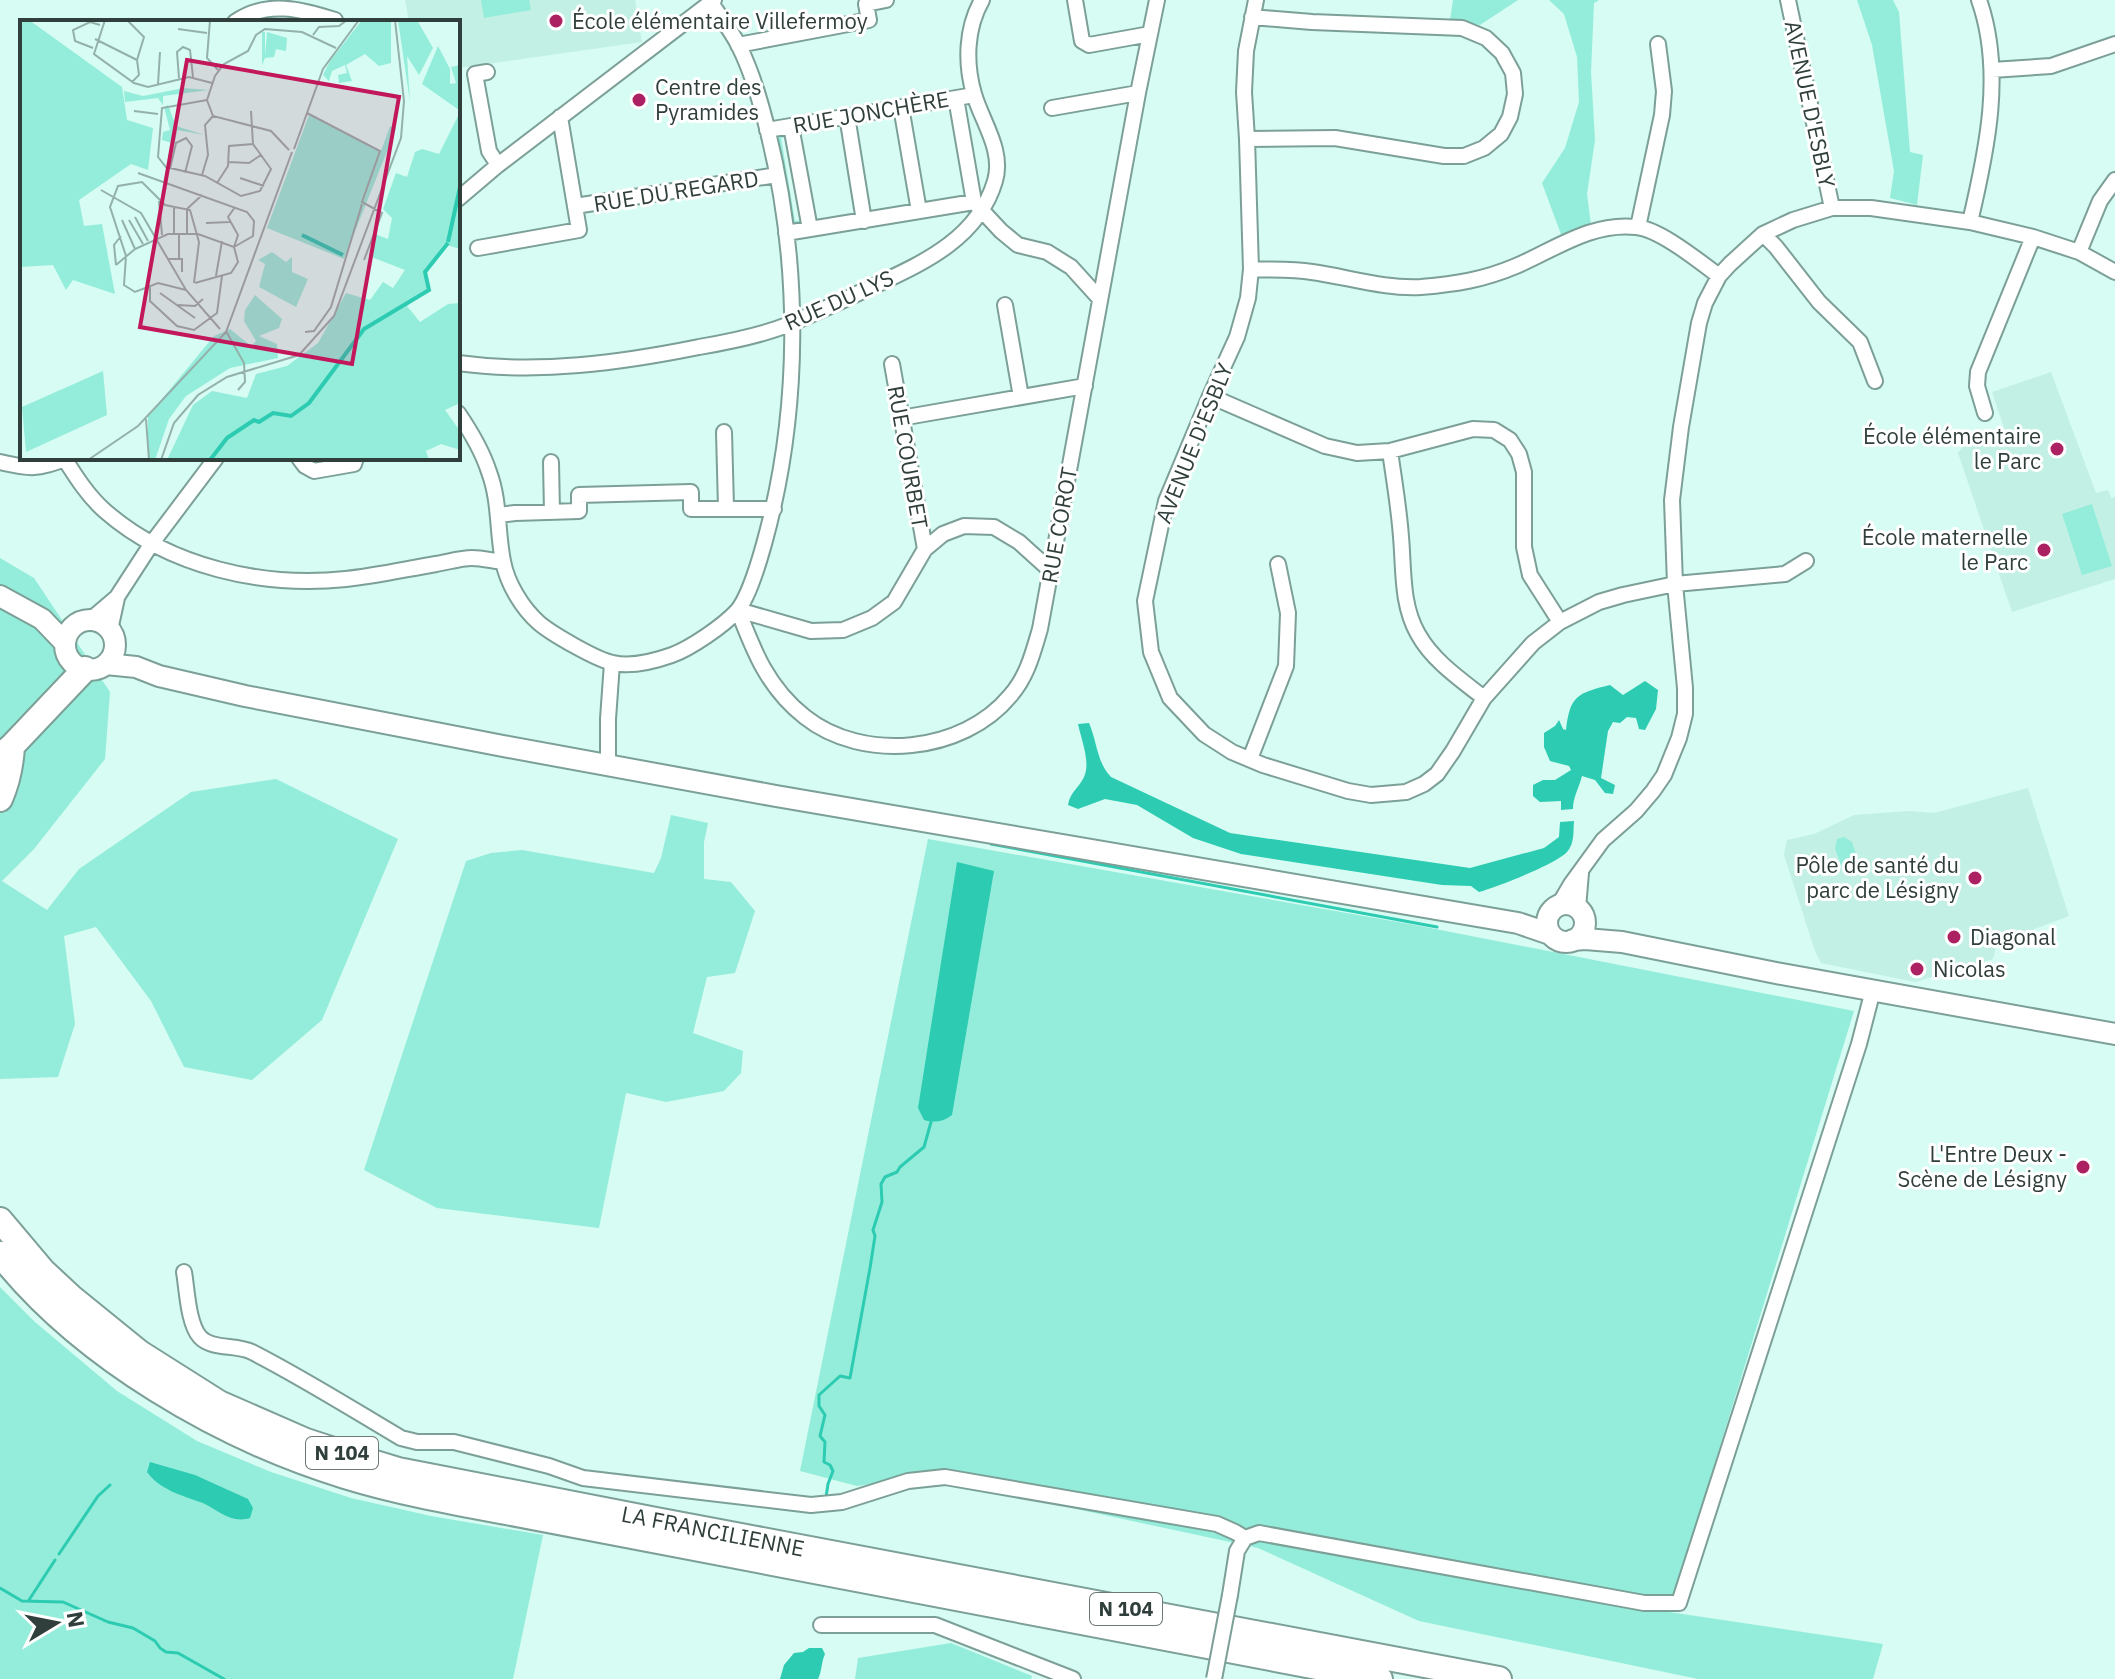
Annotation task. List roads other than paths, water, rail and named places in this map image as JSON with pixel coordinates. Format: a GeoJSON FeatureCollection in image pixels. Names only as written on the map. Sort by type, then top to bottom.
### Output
{"type":"FeatureCollection","features":[{"type":"Feature","properties":{"kind":"highway"},"geometry":{"type":"LineString","coordinates":[[0,799],[11,765],[6,751],[63,691],[89,645]]}},
{"type":"Feature","properties":{"kind":"highway","name":"LA FRANCILIENNE"},"geometry":{"type":"LineString","coordinates":[[0,1220],[43,1271],[140,1353],[219,1403],[306,1441],[352,1456],[398,1470],[1499,1679]]}},
{"type":"Feature","properties":{"kind":"highway","name":"LA FRANCILIENNE"},"geometry":{"type":"LineString","coordinates":[[0,1254],[77,1330],[127,1370],[210,1421],[297,1460],[344,1476],[392,1490],[1380,1679]]}},
{"type":"Feature","properties":{"kind":"street"},"geometry":{"type":"LineString","coordinates":[[318,0],[334,20]]}},
{"type":"Feature","properties":{"kind":"street"},"geometry":{"type":"LineString","coordinates":[[738,45],[869,20],[866,4],[886,0]]}},
{"type":"Feature","properties":{"kind":"street","name":"RUE DU LYS"},"geometry":{"type":"LineString","coordinates":[[460,363],[560,367],[614,362],[730,341],[793,322],[911,268],[952,243],[970,227],[978,206],[995,180],[996,156],[974,95],[968,63],[970,29],[982,0]]}},
{"type":"Feature","properties":{"kind":"street"},"geometry":{"type":"LineString","coordinates":[[1075,0],[1082,41],[1089,45],[1150,34]]}},
{"type":"Feature","properties":{"kind":"street","name":"RUE COROT"},"geometry":{"type":"LineString","coordinates":[[738,610],[763,670],[785,699],[806,718],[832,734],[855,742],[871,745],[930,743],[966,730],[988,717],[1011,696],[1028,668],[1040,629],[1157,0]]}},
{"type":"Feature","properties":{"kind":"street","name":"AVENUE D'ESBLY"},"geometry":{"type":"LineString","coordinates":[[1256,0],[1246,51],[1244,92],[1251,269],[1248,298],[1237,337],[1166,501],[1145,601],[1151,652],[1170,698],[1204,734],[1232,752],[1348,791],[1371,795],[1406,792],[1437,774],[1484,698],[1533,643],[1560,622],[1599,602],[1675,584],[1785,574],[1806,561]]}},
{"type":"Feature","properties":{"kind":"street","name":"AVENUE D'ESBLY"},"geometry":{"type":"LineString","coordinates":[[1788,0],[1832,208]]}},
{"type":"Feature","properties":{"kind":"street"},"geometry":{"type":"LineString","coordinates":[[1970,222],[1990,119],[1992,70],[1979,0]]}},
{"type":"Feature","properties":{"kind":"street"},"geometry":{"type":"LineString","coordinates":[[460,197],[712,1],[738,45],[767,130],[786,233],[793,322],[786,430],[774,509],[756,571],[738,610],[687,649],[634,664],[612,663],[561,638],[538,622],[514,592],[503,562],[499,515],[490,473],[473,435],[460,416]]}},
{"type":"Feature","properties":{"kind":"street"},"geometry":{"type":"LineString","coordinates":[[239,20],[261,10],[278,8],[303,9],[332,20]]}},
{"type":"Feature","properties":{"kind":"street"},"geometry":{"type":"LineString","coordinates":[[1247,139],[1335,138],[1444,156],[1464,156],[1484,148],[1501,134],[1510,117],[1515,94],[1513,73],[1502,53],[1486,38],[1462,28],[1252,17]]}},
{"type":"Feature","properties":{"kind":"street"},"geometry":{"type":"LineString","coordinates":[[1638,227],[1662,115],[1664,91],[1658,44]]}},
{"type":"Feature","properties":{"kind":"street"},"geometry":{"type":"LineString","coordinates":[[1992,70],[2051,66],[2115,44]]}},
{"type":"Feature","properties":{"kind":"street"},"geometry":{"type":"LineString","coordinates":[[487,72],[475,74],[489,151],[498,165]]}},
{"type":"Feature","properties":{"kind":"street"},"geometry":{"type":"LineString","coordinates":[[1052,108],[1138,93]]}},
{"type":"Feature","properties":{"kind":"street","name":"RUE JONCHÈRE"},"geometry":{"type":"LineString","coordinates":[[767,130],[974,95]]}},
{"type":"Feature","properties":{"kind":"street"},"geometry":{"type":"LineString","coordinates":[[956,98],[978,206],[1018,245],[1047,252],[1071,267],[1100,299]]}},
{"type":"Feature","properties":{"kind":"street"},"geometry":{"type":"LineString","coordinates":[[901,107],[919,211]]}},
{"type":"Feature","properties":{"kind":"street"},"geometry":{"type":"LineString","coordinates":[[847,116],[864,221]]}},
{"type":"Feature","properties":{"kind":"street","name":"RUE DU REGARD"},"geometry":{"type":"LineString","coordinates":[[478,248],[579,230],[560,117]]}},
{"type":"Feature","properties":{"kind":"street"},"geometry":{"type":"LineString","coordinates":[[791,126],[810,229]]}},
{"type":"Feature","properties":{"kind":"street","name":"RUE DU REGARD"},"geometry":{"type":"LineString","coordinates":[[575,206],[777,175]]}},
{"type":"Feature","properties":{"kind":"street"},"geometry":{"type":"LineString","coordinates":[[2079,252],[2100,201],[2115,180]]}},
{"type":"Feature","properties":{"kind":"street"},"geometry":{"type":"LineString","coordinates":[[786,233],[919,211],[978,206]]}},
{"type":"Feature","properties":{"kind":"street"},"geometry":{"type":"LineString","coordinates":[[2115,272],[2079,252],[1970,222],[1871,208],[1832,208],[1793,220],[1763,234],[1719,276],[1699,323],[1672,500],[1685,714],[1664,775],[1636,811],[1603,840],[1581,872],[1564,916],[1560,941],[1585,939],[1622,942],[2115,1034]]}},
{"type":"Feature","properties":{"kind":"street"},"geometry":{"type":"LineString","coordinates":[[1251,269],[1310,272],[1371,283],[1417,287],[1446,284],[1476,280],[1606,228],[1638,227],[1672,242],[1719,276]]}},
{"type":"Feature","properties":{"kind":"street"},"geometry":{"type":"LineString","coordinates":[[1763,234],[1819,302],[1860,342],[1875,381]]}},
{"type":"Feature","properties":{"kind":"street"},"geometry":{"type":"LineString","coordinates":[[1985,413],[1977,386],[1978,372],[2033,237]]}},
{"type":"Feature","properties":{"kind":"street"},"geometry":{"type":"LineString","coordinates":[[1005,305],[1021,397]]}},
{"type":"Feature","properties":{"kind":"street","name":"RUE COURBET"},"geometry":{"type":"LineString","coordinates":[[892,364],[925,549]]}},
{"type":"Feature","properties":{"kind":"street"},"geometry":{"type":"LineString","coordinates":[[901,418],[1085,386]]}},
{"type":"Feature","properties":{"kind":"street"},"geometry":{"type":"LineString","coordinates":[[1210,396],[1325,446],[1357,453],[1390,451],[1473,429],[1494,430],[1510,440],[1519,454],[1524,472],[1524,547],[1530,575],[1560,622]]}},
{"type":"Feature","properties":{"kind":"street"},"geometry":{"type":"LineString","coordinates":[[724,432],[726,508]]}},
{"type":"Feature","properties":{"kind":"street"},"geometry":{"type":"LineString","coordinates":[[1390,451],[1408,612],[1418,635],[1438,662],[1484,698]]}},
{"type":"Feature","properties":{"kind":"street"},"geometry":{"type":"LineString","coordinates":[[0,462],[20,467],[45,467],[61,460]]}},
{"type":"Feature","properties":{"kind":"street"},"geometry":{"type":"LineString","coordinates":[[66,460],[80,484],[104,510],[127,528],[152,543],[213,568],[254,578],[302,582],[346,579],[471,558],[503,562]]}},
{"type":"Feature","properties":{"kind":"street"},"geometry":{"type":"LineString","coordinates":[[89,645],[152,543],[214,460]]}},
{"type":"Feature","properties":{"kind":"street"},"geometry":{"type":"LineString","coordinates":[[300,460],[314,471],[354,464],[355,460]]}},
{"type":"Feature","properties":{"kind":"street"},"geometry":{"type":"LineString","coordinates":[[551,462],[552,512]]}},
{"type":"Feature","properties":{"kind":"street"},"geometry":{"type":"LineString","coordinates":[[499,515],[579,511],[579,495],[691,492],[691,509],[774,509]]}},
{"type":"Feature","properties":{"kind":"street"},"geometry":{"type":"LineString","coordinates":[[738,610],[811,631],[843,630],[872,618],[894,602],[925,549],[943,534],[964,526],[994,527],[1019,542],[1050,570]]}},
{"type":"Feature","properties":{"kind":"street"},"geometry":{"type":"LineString","coordinates":[[1250,759],[1286,666],[1288,613],[1278,564]]}},
{"type":"Feature","properties":{"kind":"street"},"geometry":{"type":"LineString","coordinates":[[0,596],[89,645],[126,655],[136,667],[159,676],[245,696],[776,796],[1518,923],[1564,916],[1622,942]]}},
{"type":"Feature","properties":{"kind":"street"},"geometry":{"type":"LineString","coordinates":[[89,645],[117,597]]}},
{"type":"Feature","properties":{"kind":"street"},"geometry":{"type":"LineString","coordinates":[[608,764],[612,663]]}},
{"type":"Feature","properties":{"kind":"street"},"geometry":{"type":"LineString","coordinates":[[1214,1679],[1237,1551],[1245,1538],[1259,1533],[1644,1603],[1679,1603],[1859,1044],[1873,990]]}},
{"type":"Feature","properties":{"kind":"street"},"geometry":{"type":"LineString","coordinates":[[184,1272],[191,1317],[202,1339],[211,1344],[242,1347],[401,1438],[417,1442],[454,1442],[549,1466],[583,1478],[811,1505],[842,1502],[908,1481],[945,1477],[1217,1524],[1245,1538]]}},
{"type":"Feature","properties":{"kind":"street"},"geometry":{"type":"LineString","coordinates":[[821,1625],[935,1625],[1073,1679]]}},
{"type":"Feature","properties":{"kind":"waterway"},"geometry":{"type":"LineString","coordinates":[[991,844],[1437,927]]}},
{"type":"Feature","properties":{"kind":"waterway"},"geometry":{"type":"LineString","coordinates":[[826,1497],[833,1471],[824,1462],[825,1442],[820,1436],[825,1415],[819,1406],[819,1395],[840,1376],[850,1378],[875,1236],[873,1230],[882,1202],[881,1184],[885,1177],[897,1172],[924,1147],[931,1122]]}},
{"type":"Feature","properties":{"kind":"waterway"},"geometry":{"type":"LineString","coordinates":[[59,1554],[98,1496],[110,1485]]}},
{"type":"Feature","properties":{"kind":"waterway"},"geometry":{"type":"LineString","coordinates":[[29,1600],[55,1560]]}},
{"type":"Feature","properties":{"kind":"waterway"},"geometry":{"type":"LineString","coordinates":[[0,1588],[22,1601],[63,1602],[108,1622],[133,1628],[155,1641],[166,1652],[178,1653],[224,1679]]}},
{"type":"Feature","properties":{"kind":"place","name":"École élémentaire Villefermoy"},"geometry":{"type":"Point","coordinates":[556,21]}},
{"type":"Feature","properties":{"kind":"place","name":"Centre des Pyramides"},"geometry":{"type":"Point","coordinates":[639,100]}},
{"type":"Feature","properties":{"kind":"place","name":"École élémentaire le Parc"},"geometry":{"type":"Point","coordinates":[2057,449]}},
{"type":"Feature","properties":{"kind":"place","name":"École maternelle le Parc"},"geometry":{"type":"Point","coordinates":[2044,550]}},
{"type":"Feature","properties":{"kind":"place","name":"Pôle de santé du parc de Lésigny"},"geometry":{"type":"Point","coordinates":[1975,878]}},
{"type":"Feature","properties":{"kind":"place","name":"Diagonal"},"geometry":{"type":"Point","coordinates":[1954,937]}},
{"type":"Feature","properties":{"kind":"place","name":"Nicolas"},"geometry":{"type":"Point","coordinates":[1917,969]}},
{"type":"Feature","properties":{"kind":"place","name":"L'Entre Deux - Scène de Lésigny"},"geometry":{"type":"Point","coordinates":[2083,1167]}}]}
